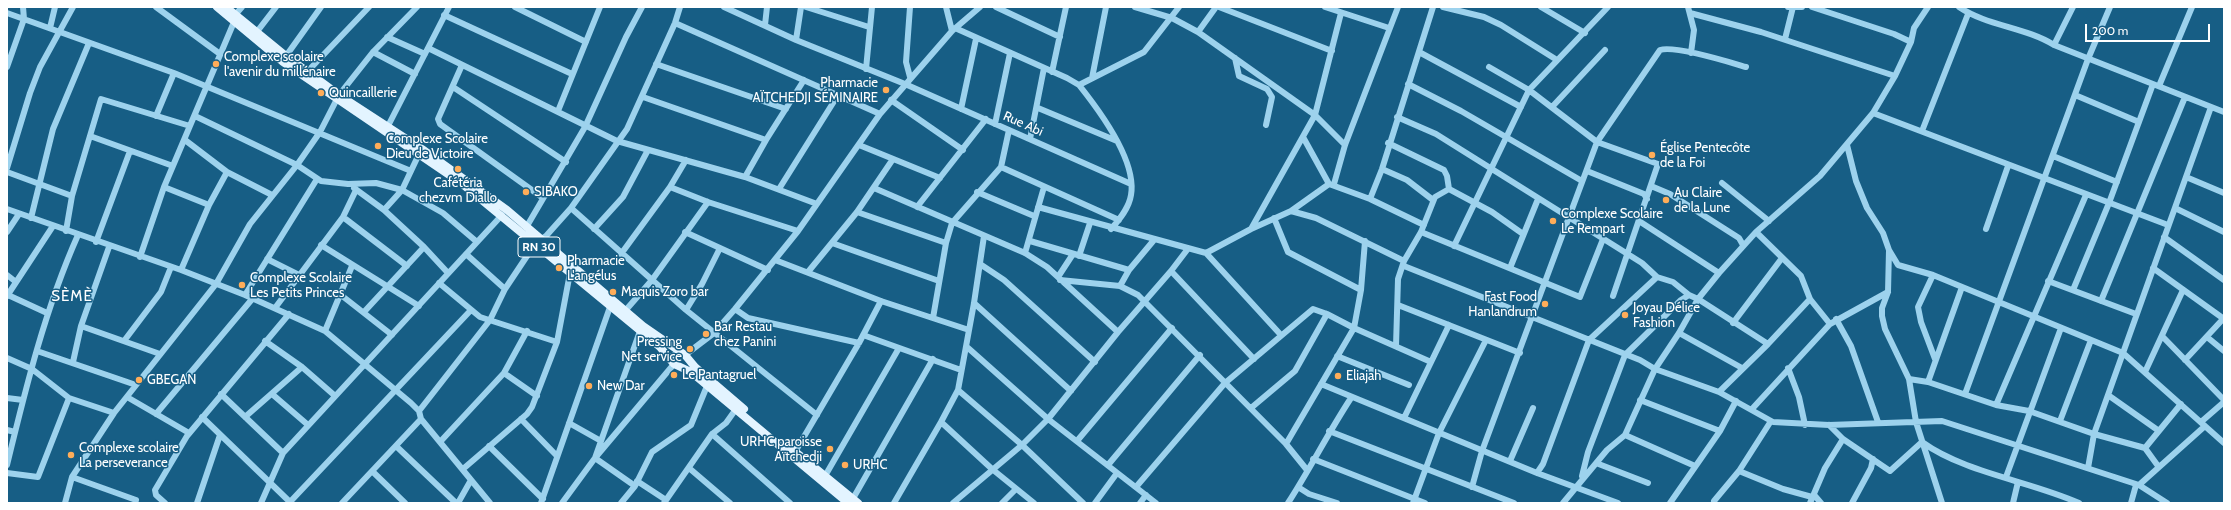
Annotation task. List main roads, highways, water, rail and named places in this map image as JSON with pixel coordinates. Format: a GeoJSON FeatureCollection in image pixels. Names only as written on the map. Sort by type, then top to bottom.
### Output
{"type":"FeatureCollection","features":[{"type":"Feature","properties":{"kind":"main road","name":"RN 30"},"geometry":{"type":"LineString","coordinates":[[217,7],[256,33],[337,97],[388,126],[465,178],[527,226],[538,242],[570,273],[660,347],[674,364],[691,372],[852,502]]}},
{"type":"Feature","properties":{"kind":"main road","name":"RN 30"},"geometry":{"type":"LineString","coordinates":[[226,7],[234,18],[283,62],[337,97],[419,154],[538,242],[625,311],[685,355],[695,367],[825,476],[852,502]]}},
{"type":"Feature","properties":{"kind":"place","name":"Complexe scolaire l'avenir du millénaire"},"geometry":{"type":"Point","coordinates":[216,64]}},
{"type":"Feature","properties":{"kind":"place","name":"Pharmacie AÏTCHEDJI SÉMINAIRE"},"geometry":{"type":"Point","coordinates":[886,90]}},
{"type":"Feature","properties":{"kind":"place","name":"Quincaillerie"},"geometry":{"type":"Point","coordinates":[321,93]}},
{"type":"Feature","properties":{"kind":"place","name":"Complexe Scolaire Dieu de Victoire"},"geometry":{"type":"Point","coordinates":[378,146]}},
{"type":"Feature","properties":{"kind":"place","name":"Église Pentecôte de la Foi"},"geometry":{"type":"Point","coordinates":[1652,155]}},
{"type":"Feature","properties":{"kind":"place","name":"Cafétéria chezvm Diallo"},"geometry":{"type":"Point","coordinates":[458,169]}},
{"type":"Feature","properties":{"kind":"place","name":"SIBAKO"},"geometry":{"type":"Point","coordinates":[526,192]}},
{"type":"Feature","properties":{"kind":"place","name":"Au Claire de la Lune"},"geometry":{"type":"Point","coordinates":[1666,200]}},
{"type":"Feature","properties":{"kind":"place","name":"Complexe Scolaire Le Rempart"},"geometry":{"type":"Point","coordinates":[1553,221]}},
{"type":"Feature","properties":{"kind":"place","name":"Pharmacie L'angélus"},"geometry":{"type":"Point","coordinates":[559,268]}},
{"type":"Feature","properties":{"kind":"place","name":"Complexe Scolaire Les Petits Princes"},"geometry":{"type":"Point","coordinates":[242,285]}},
{"type":"Feature","properties":{"kind":"place","name":"Maquis Zoro bar"},"geometry":{"type":"Point","coordinates":[613,292]}},
{"type":"Feature","properties":{"kind":"place","name":"Fast Food Hanlandrum"},"geometry":{"type":"Point","coordinates":[1545,304]}},
{"type":"Feature","properties":{"kind":"place","name":"Joyau Délice Fashion"},"geometry":{"type":"Point","coordinates":[1625,315]}},
{"type":"Feature","properties":{"kind":"place","name":"Bar Restau chez Panini"},"geometry":{"type":"Point","coordinates":[706,334]}},
{"type":"Feature","properties":{"kind":"place","name":"Pressing Net service"},"geometry":{"type":"Point","coordinates":[690,349]}},
{"type":"Feature","properties":{"kind":"place","name":"Le Pantagruel"},"geometry":{"type":"Point","coordinates":[674,375]}},
{"type":"Feature","properties":{"kind":"place","name":"Eliajah"},"geometry":{"type":"Point","coordinates":[1338,376]}},
{"type":"Feature","properties":{"kind":"place","name":"GBEGAN"},"geometry":{"type":"Point","coordinates":[139,380]}},
{"type":"Feature","properties":{"kind":"place","name":"New Dar"},"geometry":{"type":"Point","coordinates":[589,386]}},
{"type":"Feature","properties":{"kind":"place","name":"URHC paroisse Aïtchedji"},"geometry":{"type":"Point","coordinates":[830,449]}},
{"type":"Feature","properties":{"kind":"place","name":"Complexe scolaire La perseverance"},"geometry":{"type":"Point","coordinates":[71,455]}},
{"type":"Feature","properties":{"kind":"place","name":"URHC"},"geometry":{"type":"Point","coordinates":[845,465]}},
{"type":"Feature","properties":{"kind":"district","name":"SÈMÈ"},"geometry":{"type":"Point","coordinates":[72,297]}}]}
